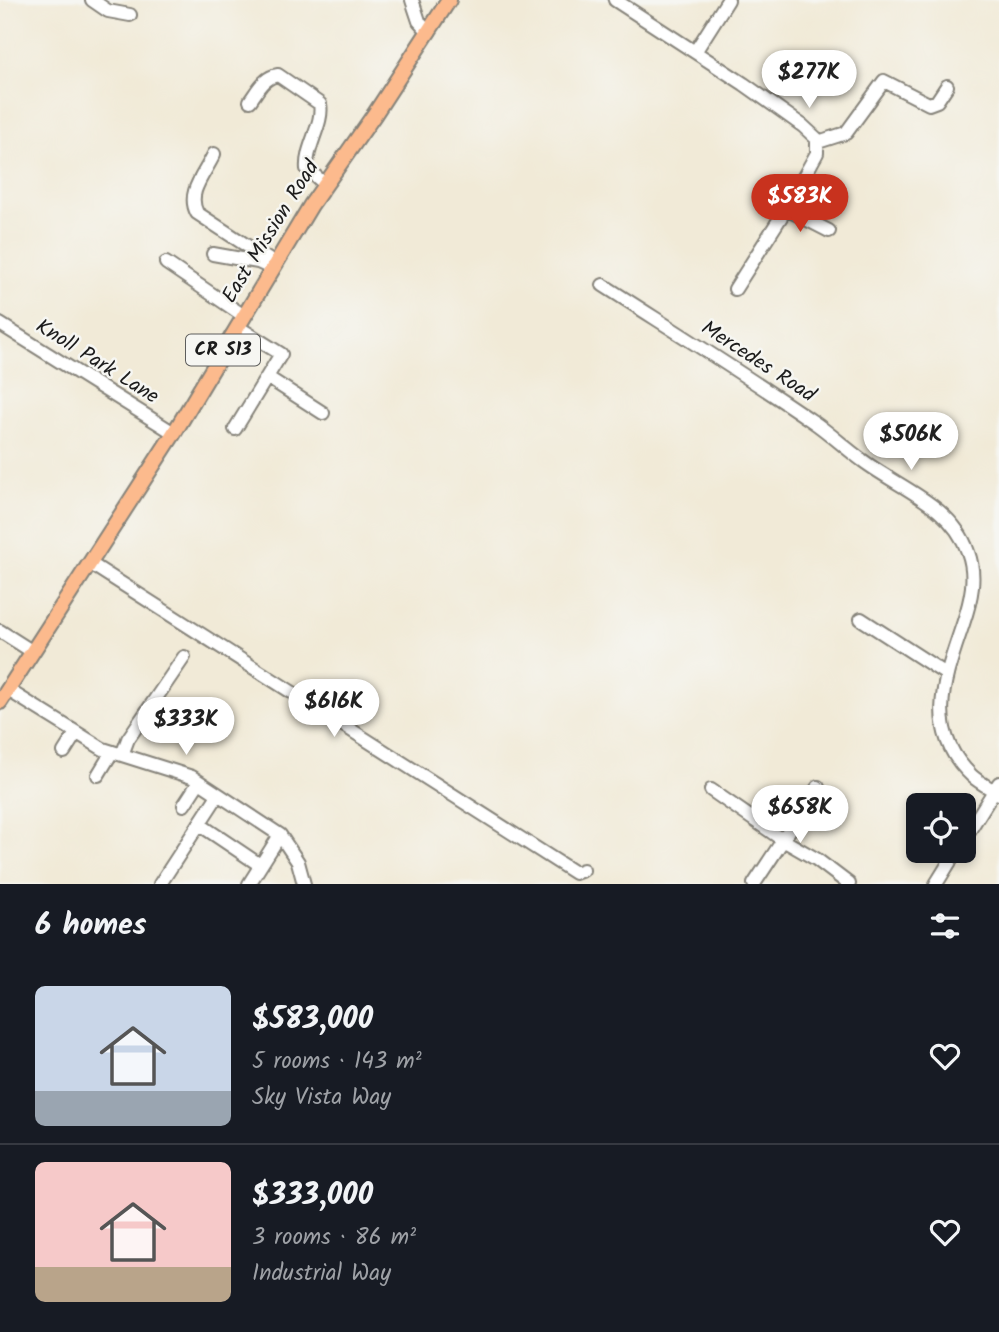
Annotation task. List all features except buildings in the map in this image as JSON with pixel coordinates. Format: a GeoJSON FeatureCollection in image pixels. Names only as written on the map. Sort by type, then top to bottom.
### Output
{"type":"FeatureCollection","features":[{"type":"Feature","properties":{"kind":"main road","name":"East Mission Road"},"geometry":{"type":"LineString","coordinates":[[4,696],[174,433],[325,184],[449,0]]}},
{"type":"Feature","properties":{"kind":"street"},"geometry":{"type":"LineString","coordinates":[[92,0],[108,11],[130,15]]}},
{"type":"Feature","properties":{"kind":"street"},"geometry":{"type":"LineString","coordinates":[[412,0],[419,21],[429,32]]}},
{"type":"Feature","properties":{"kind":"street"},"geometry":{"type":"LineString","coordinates":[[615,0],[803,127],[818,142]]}},
{"type":"Feature","properties":{"kind":"street"},"geometry":{"type":"LineString","coordinates":[[695,52],[728,0]]}},
{"type":"Feature","properties":{"kind":"street"},"geometry":{"type":"LineString","coordinates":[[250,101],[263,82],[278,75],[320,104],[306,160],[307,169],[325,184]]}},
{"type":"Feature","properties":{"kind":"street"},"geometry":{"type":"LineString","coordinates":[[818,142],[846,133],[884,81],[929,104],[937,102],[947,86]]}},
{"type":"Feature","properties":{"kind":"street"},"geometry":{"type":"LineString","coordinates":[[735,289],[786,209],[817,153],[818,142]]}},
{"type":"Feature","properties":{"kind":"street"},"geometry":{"type":"LineString","coordinates":[[214,154],[195,190],[192,204],[197,214],[274,266]]}},
{"type":"Feature","properties":{"kind":"street"},"geometry":{"type":"LineString","coordinates":[[786,209],[829,231]]}},
{"type":"Feature","properties":{"kind":"street"},"geometry":{"type":"LineString","coordinates":[[213,254],[274,266]]}},
{"type":"Feature","properties":{"kind":"street"},"geometry":{"type":"LineString","coordinates":[[166,263],[281,354],[235,429]]}},
{"type":"Feature","properties":{"kind":"street","name":"Mercedes Road"},"geometry":{"type":"LineString","coordinates":[[603,285],[814,422],[863,461],[937,509],[956,527],[972,565],[972,596],[946,674],[942,691],[941,722],[954,755],[973,777],[997,789]]}},
{"type":"Feature","properties":{"kind":"street","name":"Knoll Park Lane"},"geometry":{"type":"LineString","coordinates":[[0,324],[174,433]]}},
{"type":"Feature","properties":{"kind":"street"},"geometry":{"type":"LineString","coordinates":[[267,377],[323,413]]}},
{"type":"Feature","properties":{"kind":"street"},"geometry":{"type":"LineString","coordinates":[[91,564],[575,873],[583,870]]}},
{"type":"Feature","properties":{"kind":"street"},"geometry":{"type":"LineString","coordinates":[[861,619],[946,674]]}},
{"type":"Feature","properties":{"kind":"street"},"geometry":{"type":"LineString","coordinates":[[0,631],[33,652]]}},
{"type":"Feature","properties":{"kind":"street"},"geometry":{"type":"LineString","coordinates":[[98,775],[128,739],[184,657]]}},
{"type":"Feature","properties":{"kind":"street"},"geometry":{"type":"LineString","coordinates":[[4,696],[103,749],[189,775],[280,835],[298,862],[300,882]]}},
{"type":"Feature","properties":{"kind":"street"},"geometry":{"type":"LineString","coordinates":[[64,752],[76,733]]}},
{"type":"Feature","properties":{"kind":"street"},"geometry":{"type":"LineString","coordinates":[[184,805],[199,782]]}},
{"type":"Feature","properties":{"kind":"street"},"geometry":{"type":"LineString","coordinates":[[754,884],[818,787]]}},
{"type":"Feature","properties":{"kind":"street"},"geometry":{"type":"LineString","coordinates":[[976,821],[997,789]]}},
{"type":"Feature","properties":{"kind":"street"},"geometry":{"type":"LineString","coordinates":[[711,790],[849,884]]}},
{"type":"Feature","properties":{"kind":"street"},"geometry":{"type":"LineString","coordinates":[[160,884],[218,795]]}},
{"type":"Feature","properties":{"kind":"street"},"geometry":{"type":"LineString","coordinates":[[199,824],[260,865]]}},
{"type":"Feature","properties":{"kind":"street"},"geometry":{"type":"LineString","coordinates":[[249,884],[280,835]]}},
{"type":"Feature","properties":{"kind":"street"},"geometry":{"type":"LineString","coordinates":[[936,884],[949,863]]}}]}
